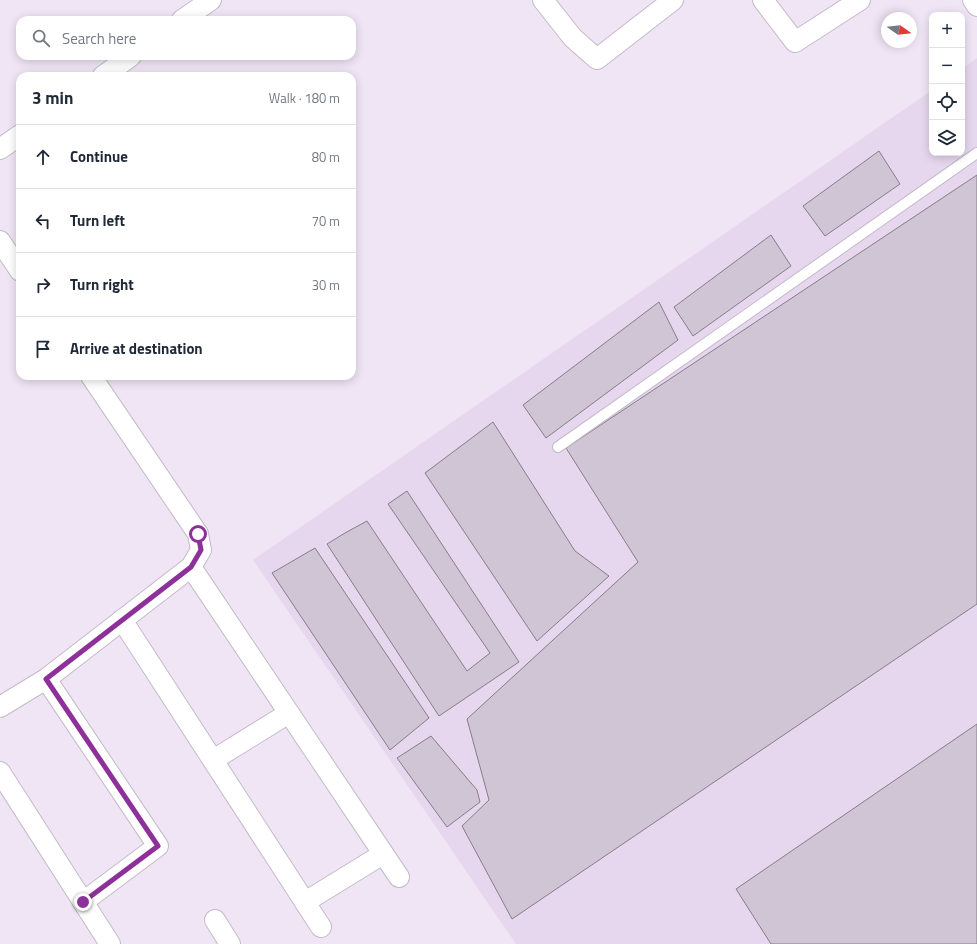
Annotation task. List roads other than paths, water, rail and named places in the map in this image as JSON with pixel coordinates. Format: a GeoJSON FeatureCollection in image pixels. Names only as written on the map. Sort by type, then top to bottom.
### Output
{"type":"FeatureCollection","features":[{"type":"Feature","properties":{"kind":"street"},"geometry":{"type":"LineString","coordinates":[[188,16],[211,0]]}},
{"type":"Feature","properties":{"kind":"street"},"geometry":{"type":"LineString","coordinates":[[543,0],[573,38],[597,59],[673,0]]}},
{"type":"Feature","properties":{"kind":"street"},"geometry":{"type":"LineString","coordinates":[[763,0],[795,42],[860,0]]}},
{"type":"Feature","properties":{"kind":"street"},"geometry":{"type":"LineString","coordinates":[[973,0],[977,6]]}},
{"type":"Feature","properties":{"kind":"street"},"geometry":{"type":"LineString","coordinates":[[109,72],[126,60]]}},
{"type":"Feature","properties":{"kind":"street"},"geometry":{"type":"LineString","coordinates":[[0,149],[16,138]]}},
{"type":"Feature","properties":{"kind":"street"},"geometry":{"type":"LineString","coordinates":[[0,241],[16,265]]}},
{"type":"Feature","properties":{"kind":"street"},"geometry":{"type":"LineString","coordinates":[[0,707],[46,679],[191,567],[201,550],[198,534],[94,380]]}},
{"type":"Feature","properties":{"kind":"street"},"geometry":{"type":"LineString","coordinates":[[191,567],[399,877]]}},
{"type":"Feature","properties":{"kind":"street"},"geometry":{"type":"LineString","coordinates":[[122,620],[321,927]]}},
{"type":"Feature","properties":{"kind":"street"},"geometry":{"type":"LineString","coordinates":[[46,679],[158,846],[83,902]]}},
{"type":"Feature","properties":{"kind":"street"},"geometry":{"type":"LineString","coordinates":[[213,760],[289,713]]}},
{"type":"Feature","properties":{"kind":"street"},"geometry":{"type":"LineString","coordinates":[[0,772],[110,944]]}},
{"type":"Feature","properties":{"kind":"street"},"geometry":{"type":"LineString","coordinates":[[305,902],[383,854]]}},
{"type":"Feature","properties":{"kind":"street"},"geometry":{"type":"LineString","coordinates":[[215,920],[230,944]]}},
{"type":"Feature","properties":{"kind":"lane"},"geometry":{"type":"LineString","coordinates":[[558,447],[977,153]]}}]}
